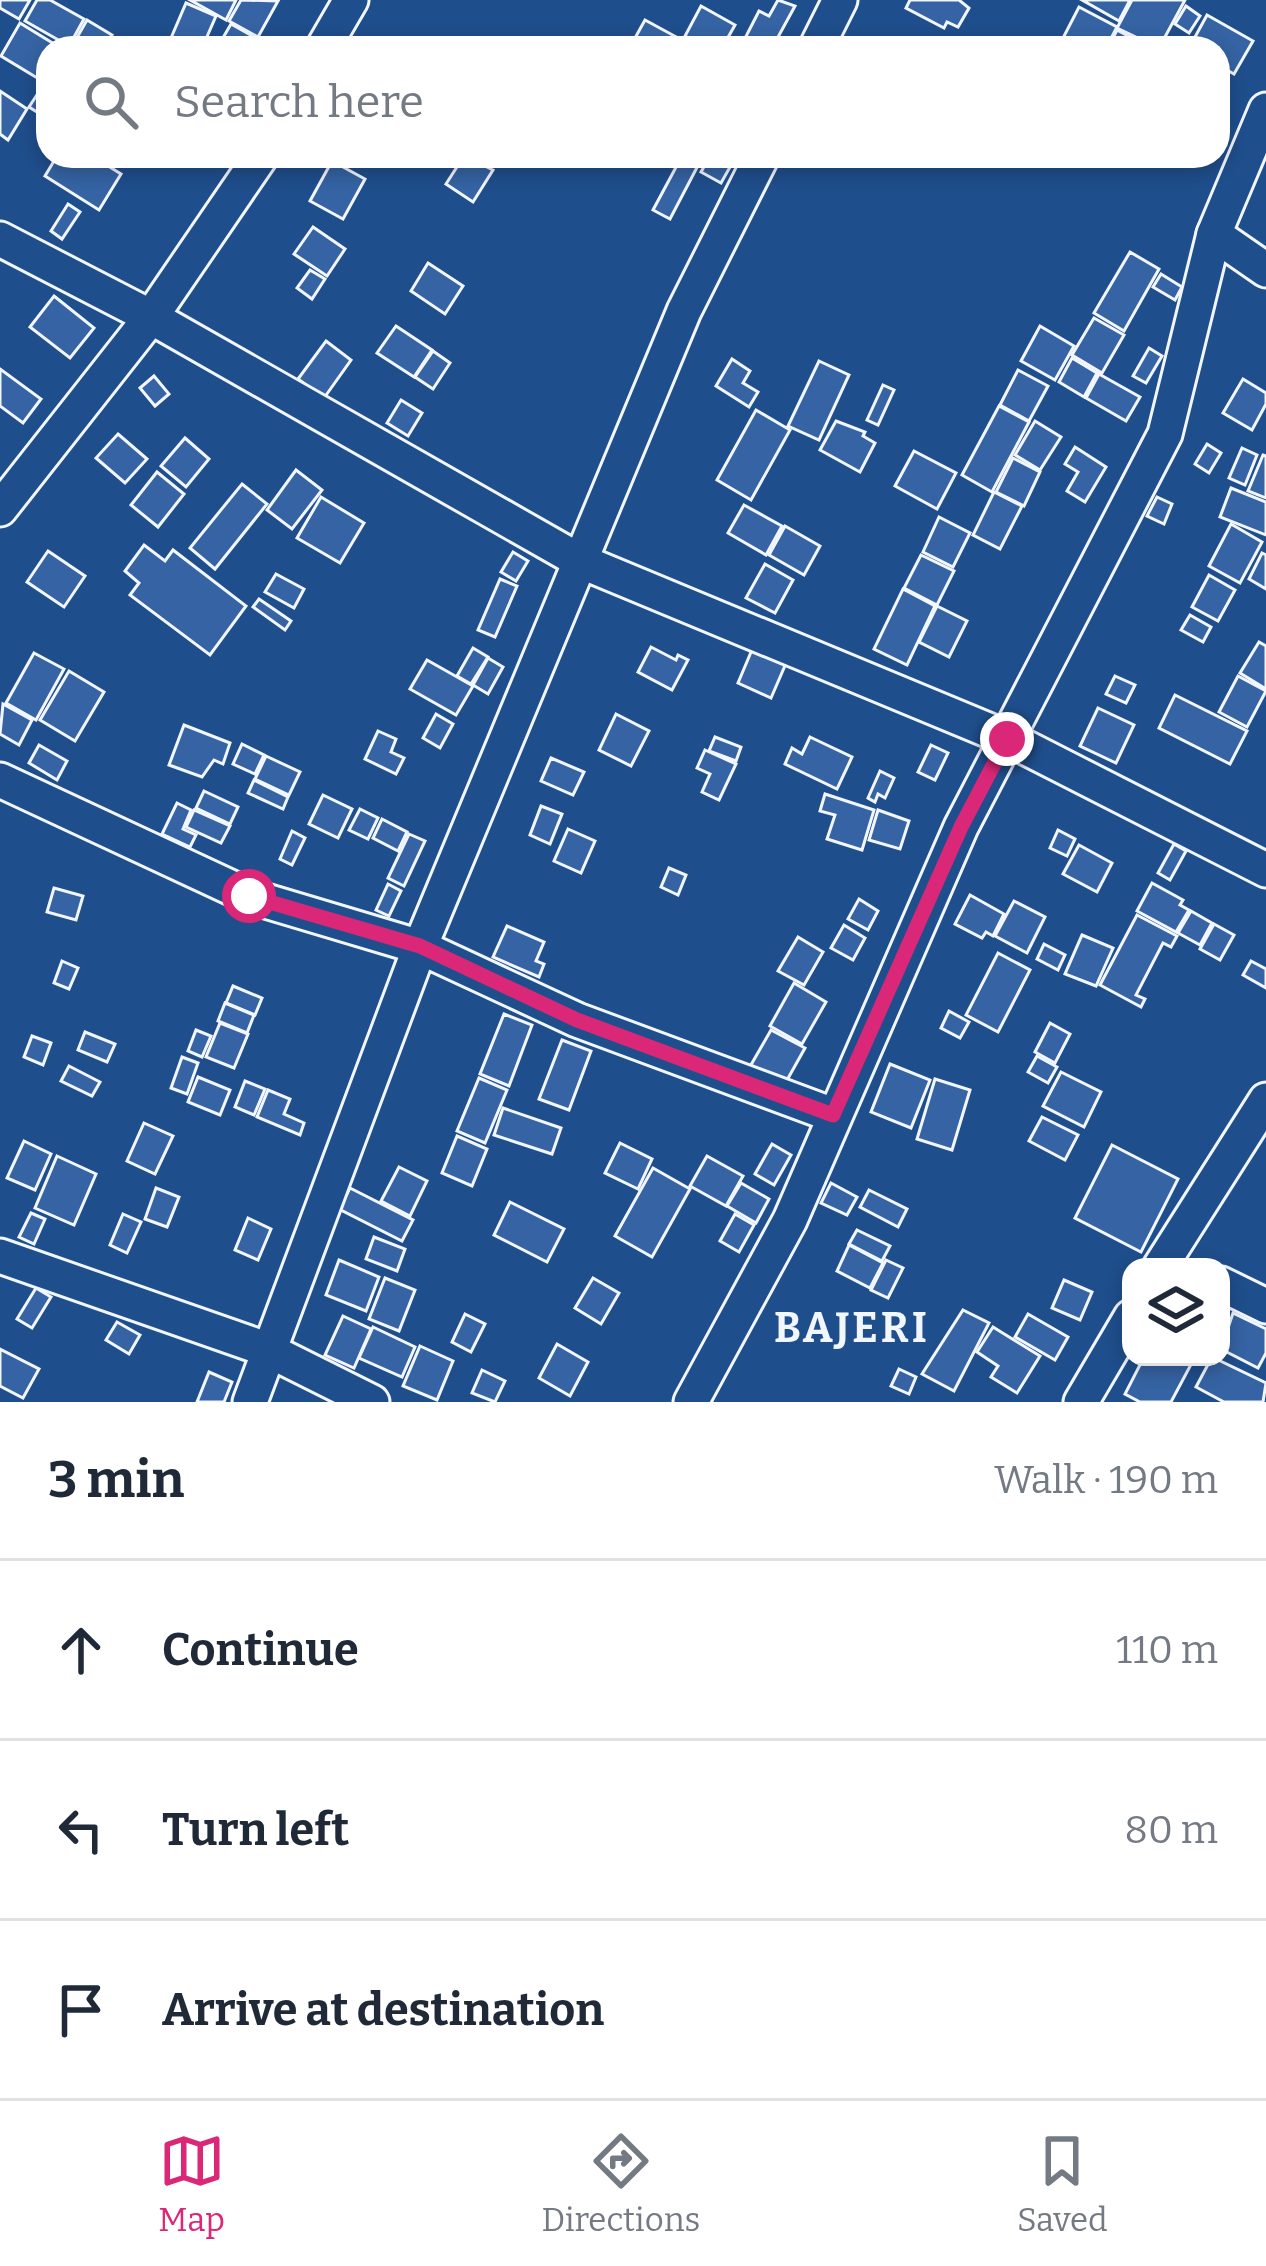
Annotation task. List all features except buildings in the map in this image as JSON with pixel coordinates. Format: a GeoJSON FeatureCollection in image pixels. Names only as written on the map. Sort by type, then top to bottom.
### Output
{"type":"FeatureCollection","features":[{"type":"Feature","properties":{"kind":"street"},"geometry":{"type":"LineString","coordinates":[[330,36],[351,0]]}},
{"type":"Feature","properties":{"kind":"street"},"geometry":{"type":"LineString","coordinates":[[821,36],[839,0]]}},
{"type":"Feature","properties":{"kind":"street"},"geometry":{"type":"LineString","coordinates":[[691,1402],[790,1220],[961,827],[1165,434],[1214,234],[1266,110]]}},
{"type":"Feature","properties":{"kind":"street"},"geometry":{"type":"LineString","coordinates":[[0,509],[151,317],[253,168]]}},
{"type":"Feature","properties":{"kind":"street"},"geometry":{"type":"LineString","coordinates":[[250,1402],[420,946],[684,311],[756,168]]}},
{"type":"Feature","properties":{"kind":"street"},"geometry":{"type":"LineString","coordinates":[[1214,234],[1266,270]]}},
{"type":"Feature","properties":{"kind":"street"},"geometry":{"type":"LineString","coordinates":[[0,239],[151,317],[580,561],[1007,739],[1266,870]]}},
{"type":"Feature","properties":{"kind":"street"},"geometry":{"type":"LineString","coordinates":[[0,780],[249,896],[420,946],[577,1020],[833,1115]]}},
{"type":"Feature","properties":{"kind":"street"},"geometry":{"type":"LineString","coordinates":[[1174,1258],[1266,1100]]}},
{"type":"Feature","properties":{"kind":"street"},"geometry":{"type":"LineString","coordinates":[[0,1256],[266,1349],[373,1402]]}},
{"type":"Feature","properties":{"kind":"street"},"geometry":{"type":"LineString","coordinates":[[1230,1288],[1266,1306]]}},
{"type":"Feature","properties":{"kind":"street"},"geometry":{"type":"LineString","coordinates":[[1082,1402],[1122,1333]]}},
{"type":"Feature","properties":{"kind":"district","name":"BAJERI"},"geometry":{"type":"Point","coordinates":[852,1328]}},
{"type":"Feature","properties":{"kind":"route"},"geometry":{"type":"LineString","coordinates":[[249,896],[420,946],[577,1020],[833,1115],[961,827],[1007,739]]}}]}
